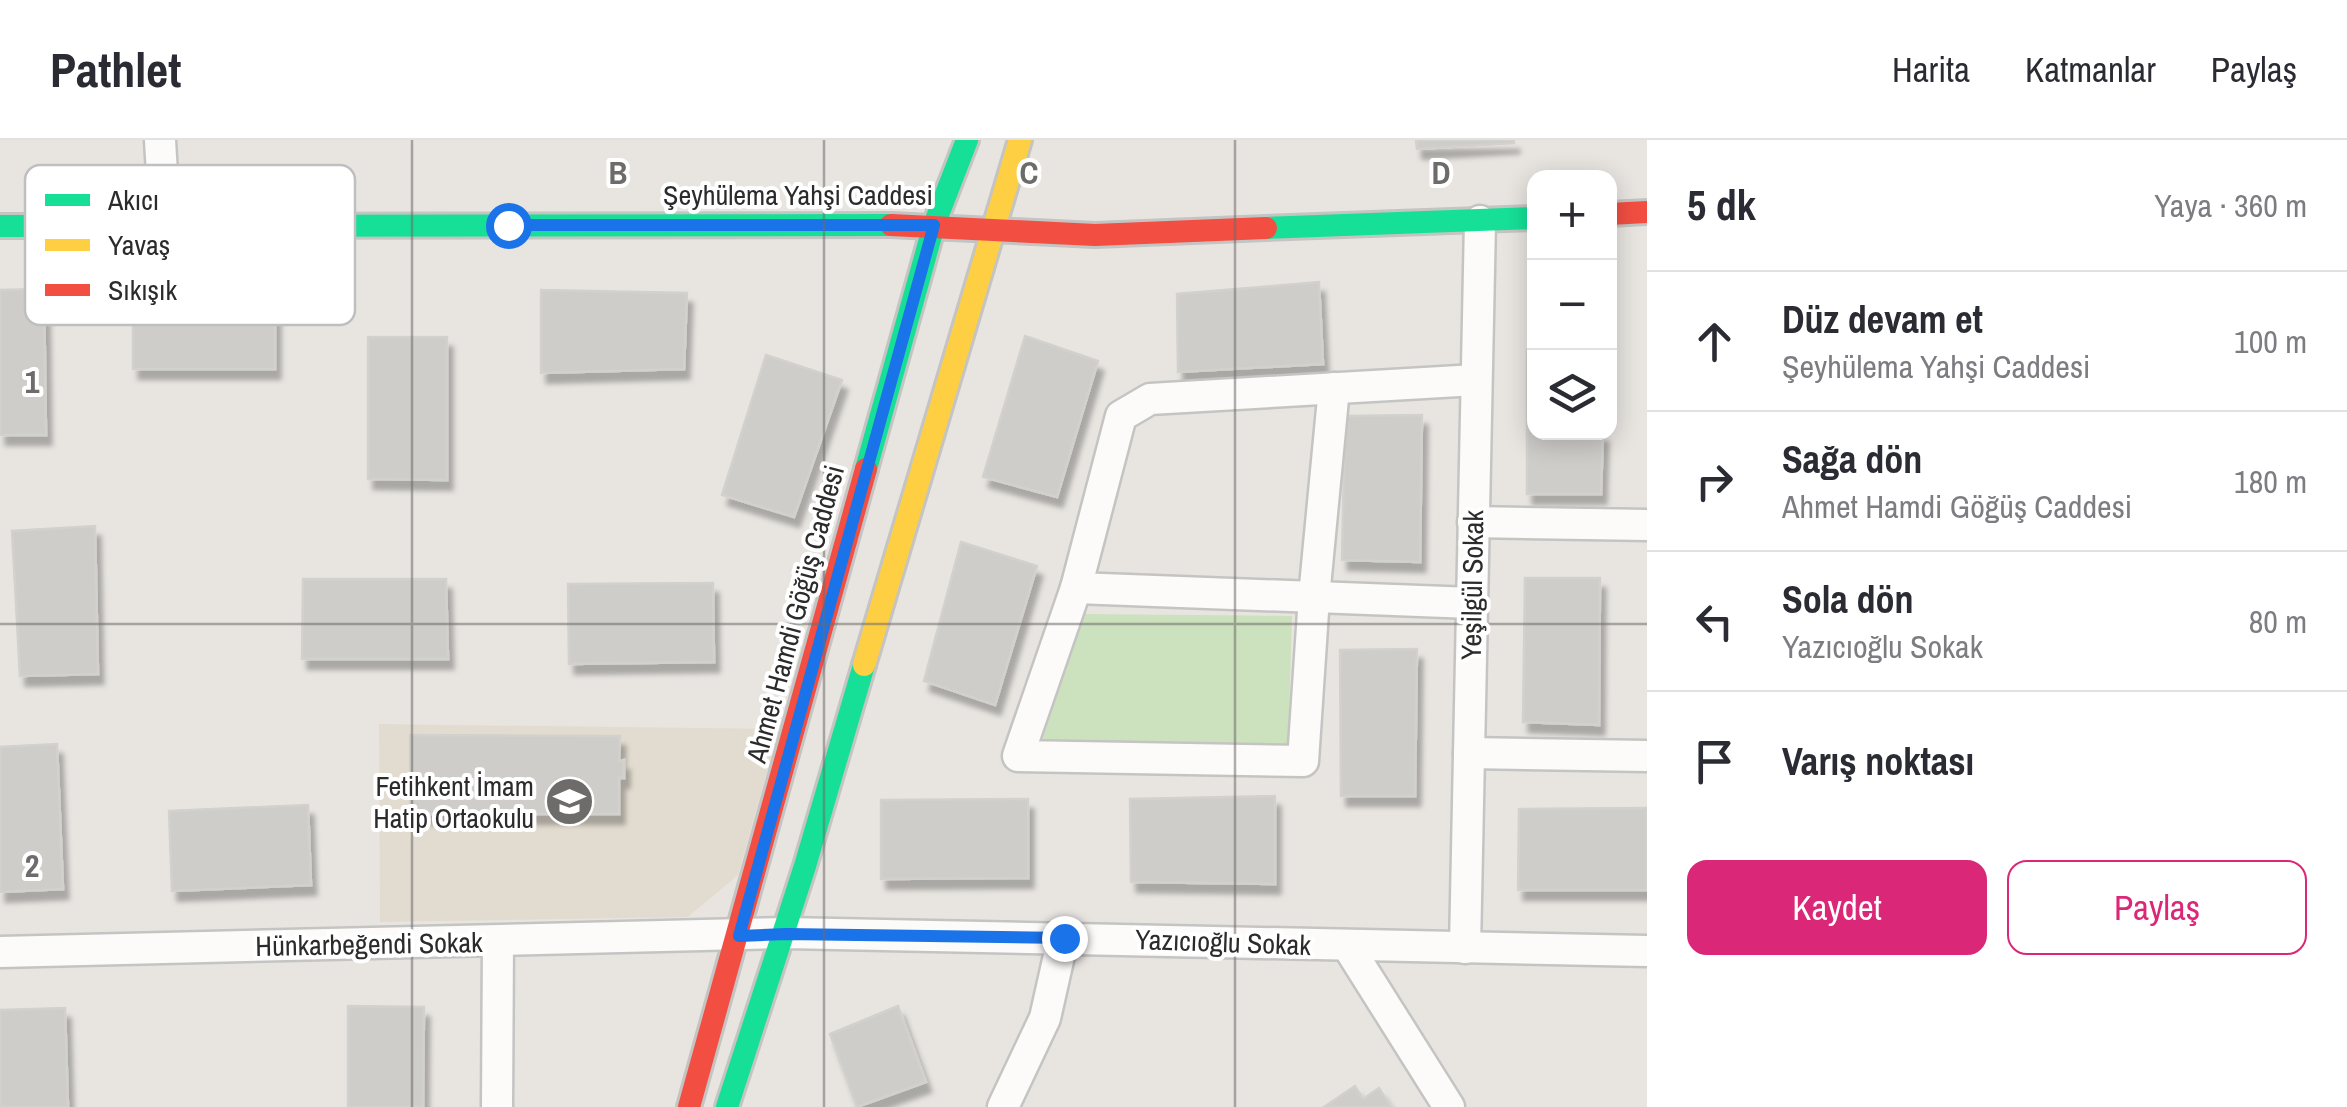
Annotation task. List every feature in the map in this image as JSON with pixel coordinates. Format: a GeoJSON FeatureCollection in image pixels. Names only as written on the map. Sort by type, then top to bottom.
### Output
{"type":"FeatureCollection","features":[{"type":"Feature","properties":{"kind":"street"},"geometry":{"type":"LineString","coordinates":[[160,140],[161,165]]}},
{"type":"Feature","properties":{"kind":"street","name":"Ahmet Hamdi Göğüş Caddesi"},"geometry":{"type":"LineString","coordinates":[[689,1107],[934,225],[967,140]]}},
{"type":"Feature","properties":{"kind":"street"},"geometry":{"type":"LineString","coordinates":[[727,1107],[786,934],[1020,140]]}},
{"type":"Feature","properties":{"kind":"street"},"geometry":{"type":"LineString","coordinates":[[1617,214],[1647,212]]}},
{"type":"Feature","properties":{"kind":"street","name":"Şeyhülema Yahşi Caddesi"},"geometry":{"type":"LineString","coordinates":[[355,226],[934,225],[1095,235],[1527,218]]}},
{"type":"Feature","properties":{"kind":"street","name":"Yeşilgül Sokak"},"geometry":{"type":"LineString","coordinates":[[1466,948],[1480,221]]}},
{"type":"Feature","properties":{"kind":"street"},"geometry":{"type":"LineString","coordinates":[[1334,388],[1303,761],[1018,756],[1076,588],[1120,416],[1150,399],[1334,388],[1476,380]]}},
{"type":"Feature","properties":{"kind":"street"},"geometry":{"type":"LineString","coordinates":[[1473,522],[1647,525]]}},
{"type":"Feature","properties":{"kind":"street"},"geometry":{"type":"LineString","coordinates":[[1076,588],[1472,603]]}},
{"type":"Feature","properties":{"kind":"street"},"geometry":{"type":"LineString","coordinates":[[1469,753],[1647,756]]}},
{"type":"Feature","properties":{"kind":"street","name":"Yazıcıoğlu Sokak"},"geometry":{"type":"LineString","coordinates":[[739,936],[1064,938],[1647,951]]}},
{"type":"Feature","properties":{"kind":"street","name":"Hünkarbeğendi Sokak"},"geometry":{"type":"LineString","coordinates":[[0,952],[739,936]]}},
{"type":"Feature","properties":{"kind":"street"},"geometry":{"type":"LineString","coordinates":[[1004,1107],[1045,1018],[1064,938]]}},
{"type":"Feature","properties":{"kind":"street"},"geometry":{"type":"LineString","coordinates":[[497,1107],[498,942]]}},
{"type":"Feature","properties":{"kind":"street"},"geometry":{"type":"LineString","coordinates":[[1347,945],[1449,1107]]}},
{"type":"Feature","properties":{"kind":"shaded area","name":"Fetihkent İmam Hatip Ortaokulu"},"geometry":{"type":"Polygon","coordinates":[[[379,724],[779,729],[738,875],[688,917],[380,922],[379,724]]]}},
{"type":"Feature","properties":{"kind":"green space"},"geometry":{"type":"Polygon","coordinates":[[[1082,614],[1292,616],[1288,749],[1042,741],[1082,614]]]}},
{"type":"Feature","properties":{"kind":"building"},"geometry":{"type":"Polygon","coordinates":[[[1416,140],[1514,140],[1514,143],[1417,149],[1416,140]]]}},
{"type":"Feature","properties":{"kind":"building"},"geometry":{"type":"Polygon","coordinates":[[[1319,282],[1323,364],[1178,372],[1177,294],[1319,282]]]}},
{"type":"Feature","properties":{"kind":"building"},"geometry":{"type":"Polygon","coordinates":[[[25,289],[25,325],[44,325],[46,435],[0,435],[0,290],[25,289]]]}},
{"type":"Feature","properties":{"kind":"building"},"geometry":{"type":"Polygon","coordinates":[[[541,290],[687,293],[684,369],[541,373],[541,290]]]}},
{"type":"Feature","properties":{"kind":"building"},"geometry":{"type":"Polygon","coordinates":[[[133,325],[275,325],[275,369],[133,369],[133,325]]]}},
{"type":"Feature","properties":{"kind":"building"},"geometry":{"type":"Polygon","coordinates":[[[1025,336],[1098,361],[1057,497],[983,477],[1025,336]]]}},
{"type":"Feature","properties":{"kind":"building"},"geometry":{"type":"Polygon","coordinates":[[[368,337],[447,337],[447,480],[368,479],[368,337]]]}},
{"type":"Feature","properties":{"kind":"building"},"geometry":{"type":"Polygon","coordinates":[[[766,355],[842,380],[794,517],[722,495],[766,355]]]}},
{"type":"Feature","properties":{"kind":"building"},"geometry":{"type":"Polygon","coordinates":[[[1422,415],[1420,562],[1342,560],[1345,416],[1422,415]]]}},
{"type":"Feature","properties":{"kind":"building"},"geometry":{"type":"Polygon","coordinates":[[[1527,440],[1603,440],[1601,494],[1527,494],[1527,440]]]}},
{"type":"Feature","properties":{"kind":"building"},"geometry":{"type":"Polygon","coordinates":[[[95,526],[98,674],[20,676],[12,531],[95,526]]]}},
{"type":"Feature","properties":{"kind":"building"},"geometry":{"type":"Polygon","coordinates":[[[961,542],[1037,566],[995,705],[924,681],[961,542]]]}},
{"type":"Feature","properties":{"kind":"building"},"geometry":{"type":"Polygon","coordinates":[[[1525,578],[1600,578],[1599,725],[1523,722],[1525,578]]]}},
{"type":"Feature","properties":{"kind":"building"},"geometry":{"type":"Polygon","coordinates":[[[303,579],[446,579],[448,659],[302,659],[303,579]]]}},
{"type":"Feature","properties":{"kind":"building"},"geometry":{"type":"Polygon","coordinates":[[[713,583],[714,662],[569,664],[568,584],[713,583]]]}},
{"type":"Feature","properties":{"kind":"building"},"geometry":{"type":"Polygon","coordinates":[[[1417,649],[1415,796],[1341,796],[1340,650],[1417,649]]]}},
{"type":"Feature","properties":{"kind":"building"},"geometry":{"type":"Polygon","coordinates":[[[410,735],[620,736],[619,761],[624,760],[624,778],[619,778],[619,814],[410,814],[410,735]]]}},
{"type":"Feature","properties":{"kind":"building"},"geometry":{"type":"Polygon","coordinates":[[[57,744],[63,889],[0,892],[0,747],[57,744]]]}},
{"type":"Feature","properties":{"kind":"building"},"geometry":{"type":"Polygon","coordinates":[[[1275,796],[1275,884],[1131,882],[1130,799],[1275,796]]]}},
{"type":"Feature","properties":{"kind":"building"},"geometry":{"type":"Polygon","coordinates":[[[1028,799],[1028,878],[881,879],[881,800],[1028,799]]]}},
{"type":"Feature","properties":{"kind":"building"},"geometry":{"type":"Polygon","coordinates":[[[308,805],[311,885],[172,891],[169,811],[308,805]]]}},
{"type":"Feature","properties":{"kind":"building"},"geometry":{"type":"Polygon","coordinates":[[[1647,808],[1647,890],[1518,890],[1519,809],[1647,808]]]}},
{"type":"Feature","properties":{"kind":"building"},"geometry":{"type":"Polygon","coordinates":[[[348,1006],[424,1007],[423,1107],[348,1107],[348,1006]]]}},
{"type":"Feature","properties":{"kind":"building"},"geometry":{"type":"Polygon","coordinates":[[[898,1006],[926,1082],[857,1107],[830,1034],[898,1006]]]}},
{"type":"Feature","properties":{"kind":"building"},"geometry":{"type":"Polygon","coordinates":[[[65,1008],[68,1107],[0,1107],[0,1010],[65,1008]]]}},
{"type":"Feature","properties":{"kind":"building"},"geometry":{"type":"Polygon","coordinates":[[[1355,1086],[1363,1099],[1379,1088],[1391,1107],[1324,1107],[1355,1086]]]}},
{"type":"Feature","properties":{"kind":"traffic: fast"},"geometry":{"type":"LineString","coordinates":[[866,469],[934,225],[967,140]]}},
{"type":"Feature","properties":{"kind":"traffic: fast"},"geometry":{"type":"LineString","coordinates":[[1266,228],[1527,218]]}},
{"type":"Feature","properties":{"kind":"traffic: fast"},"geometry":{"type":"LineString","coordinates":[[355,226],[891,225]]}},
{"type":"Feature","properties":{"kind":"traffic: fast"},"geometry":{"type":"LineString","coordinates":[[0,226],[25,226]]}},
{"type":"Feature","properties":{"kind":"traffic: fast"},"geometry":{"type":"LineString","coordinates":[[727,1107],[805,866],[864,665]]}},
{"type":"Feature","properties":{"kind":"traffic: slow"},"geometry":{"type":"LineString","coordinates":[[864,665],[1020,140]]}},
{"type":"Feature","properties":{"kind":"traffic: jam"},"geometry":{"type":"LineString","coordinates":[[1617,214],[1647,212]]}},
{"type":"Feature","properties":{"kind":"traffic: jam"},"geometry":{"type":"LineString","coordinates":[[891,225],[1095,235],[1266,228]]}},
{"type":"Feature","properties":{"kind":"traffic: jam"},"geometry":{"type":"LineString","coordinates":[[689,1107],[866,469]]}},
{"type":"Feature","properties":{"kind":"place","name":"Fetihkent İmam Hatip Ortaokulu"},"geometry":{"type":"Point","coordinates":[569,802]}},
{"type":"Feature","properties":{"kind":"route"},"geometry":{"type":"LineString","coordinates":[[508,225],[934,225],[739,936],[1064,938]]}}]}
